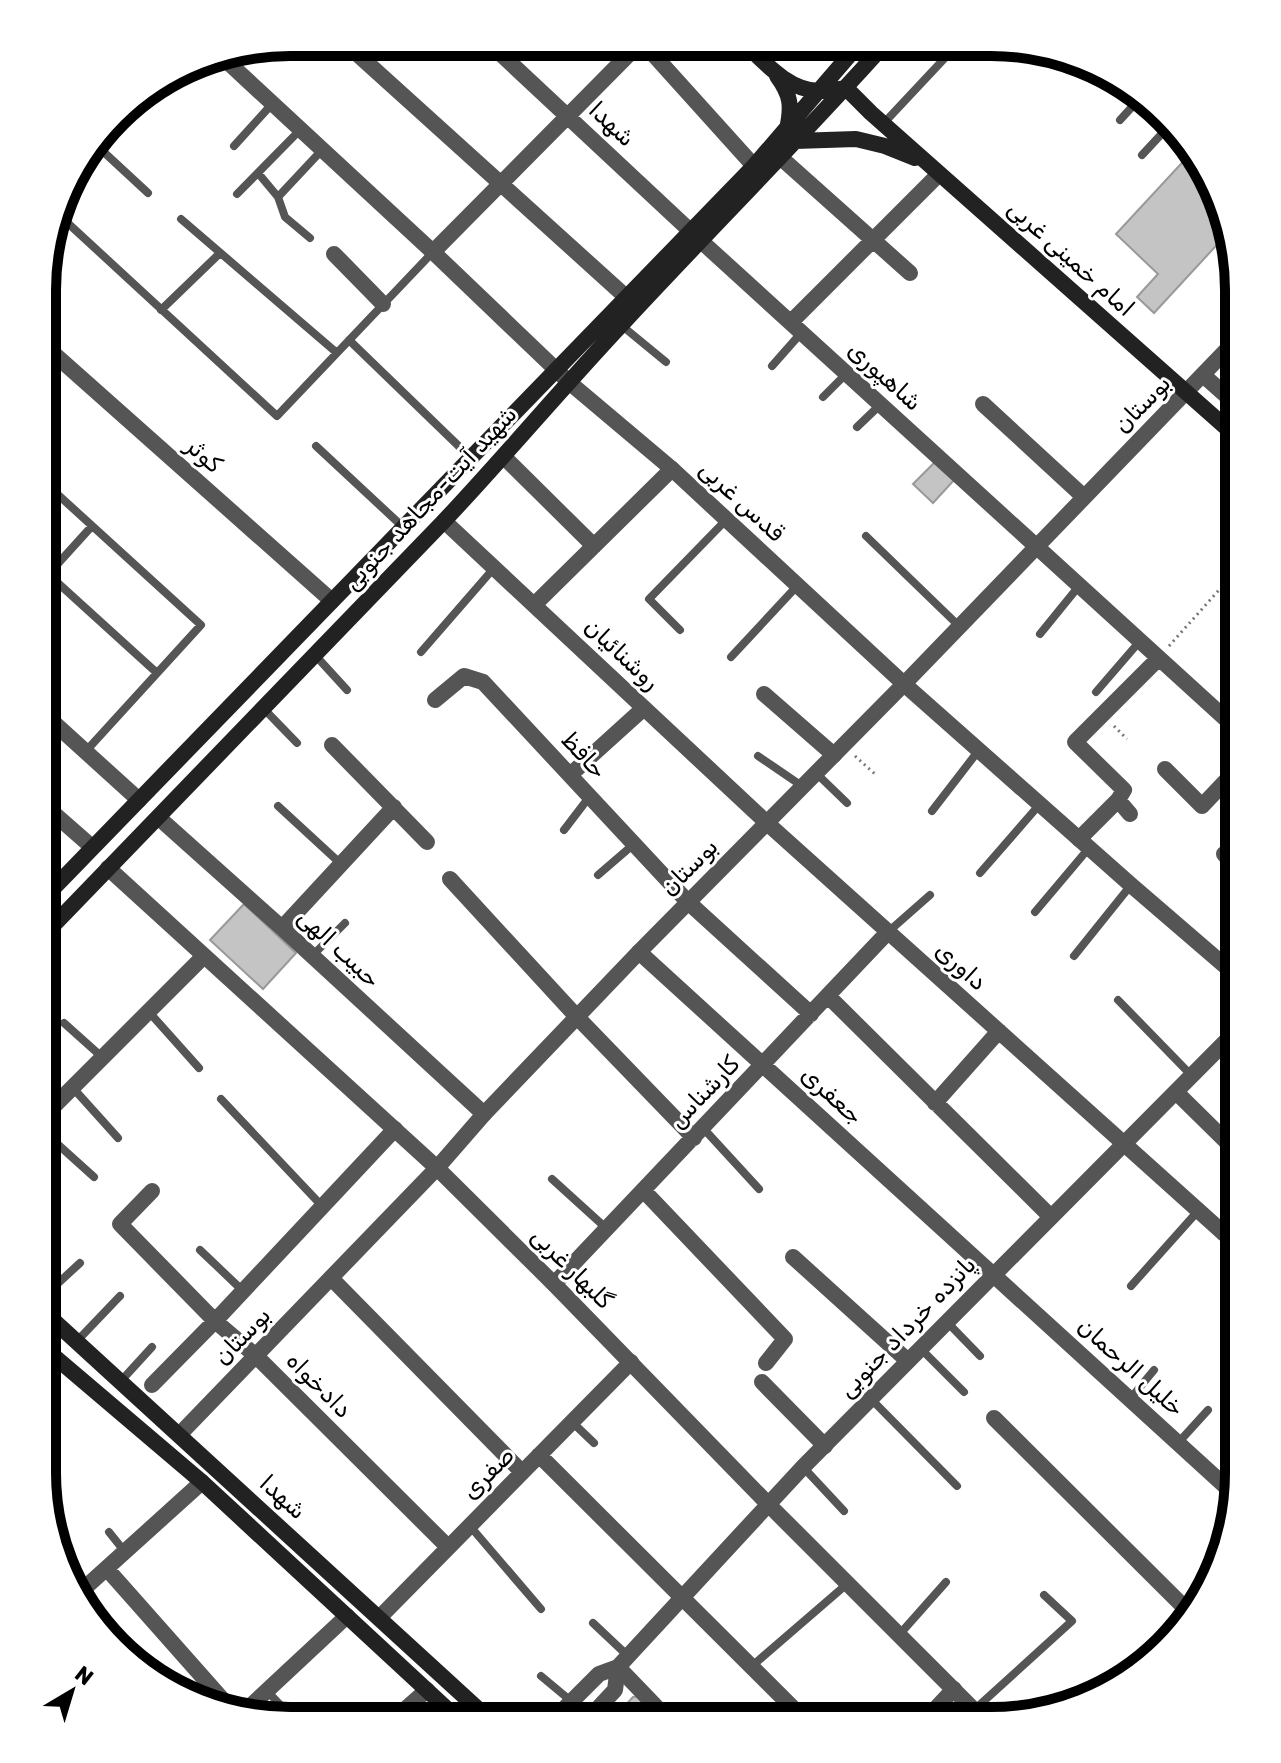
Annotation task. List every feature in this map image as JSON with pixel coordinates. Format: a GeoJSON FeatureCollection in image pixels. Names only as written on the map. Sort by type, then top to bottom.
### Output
{"type":"FeatureCollection","features":[{"type":"Feature","properties":{"kind":"main road"},"geometry":{"type":"LineString","coordinates":[[758,56],[789,91],[791,135],[856,139],[885,146],[934,168]]}},
{"type":"Feature","properties":{"kind":"main road","name":"شهید آیت-مجاهد جنوبی"},"geometry":{"type":"LineString","coordinates":[[758,171],[780,157],[841,56]]}},
{"type":"Feature","properties":{"kind":"main road"},"geometry":{"type":"LineString","coordinates":[[774,72],[793,83],[818,91],[846,88],[844,56]]}},
{"type":"Feature","properties":{"kind":"main road","name":"شهید آیت-مجاهد جنوبی"},"geometry":{"type":"LineString","coordinates":[[56,885],[556,369],[632,302],[791,135],[846,88],[874,56]]}},
{"type":"Feature","properties":{"kind":"main road","name":"امام خمینی غربی"},"geometry":{"type":"LineString","coordinates":[[846,88],[1225,427]]}},
{"type":"Feature","properties":{"kind":"main road","name":"شهید آیت-مجاهد جنوبی"},"geometry":{"type":"LineString","coordinates":[[56,922],[504,457],[621,325],[632,302]]}},
{"type":"Feature","properties":{"kind":"main road","name":"شهدا"},"geometry":{"type":"LineString","coordinates":[[56,1323],[477,1707]]}},
{"type":"Feature","properties":{"kind":"main road","name":"شهدا"},"geometry":{"type":"LineString","coordinates":[[56,1360],[202,1482],[445,1707]]}},
{"type":"Feature","properties":{"kind":"street"},"geometry":{"type":"LineString","coordinates":[[654,56],[758,171]]}},
{"type":"Feature","properties":{"kind":"street"},"geometry":{"type":"LineString","coordinates":[[361,57],[632,302]]}},
{"type":"Feature","properties":{"kind":"street","name":"شهدا"},"geometry":{"type":"LineString","coordinates":[[504,57],[695,236]]}},
{"type":"Feature","properties":{"kind":"street"},"geometry":{"type":"LineString","coordinates":[[433,252],[628,57]]}},
{"type":"Feature","properties":{"kind":"street","name":"قدس غربی"},"geometry":{"type":"LineString","coordinates":[[230,64],[570,383],[672,469],[904,684],[1224,965]]}},
{"type":"Feature","properties":{"kind":"street"},"geometry":{"type":"LineString","coordinates":[[780,157],[910,273]]}},
{"type":"Feature","properties":{"kind":"street"},"geometry":{"type":"LineString","coordinates":[[796,327],[934,168]]}},
{"type":"Feature","properties":{"kind":"street","name":"شاهپوری"},"geometry":{"type":"LineString","coordinates":[[695,236],[1225,718]]}},
{"type":"Feature","properties":{"kind":"street"},"geometry":{"type":"LineString","coordinates":[[334,254],[383,304]]}},
{"type":"Feature","properties":{"kind":"street","name":"بوستان"},"geometry":{"type":"LineString","coordinates":[[179,1435],[437,1168],[484,1114],[639,952],[1225,352]]}},
{"type":"Feature","properties":{"kind":"street","name":"کوثر"},"geometry":{"type":"LineString","coordinates":[[56,356],[332,601]]}},
{"type":"Feature","properties":{"kind":"street"},"geometry":{"type":"LineString","coordinates":[[1203,375],[1225,394]]}},
{"type":"Feature","properties":{"kind":"street"},"geometry":{"type":"LineString","coordinates":[[983,404],[1084,497]]}},
{"type":"Feature","properties":{"kind":"street"},"geometry":{"type":"LineString","coordinates":[[504,457],[594,546]]}},
{"type":"Feature","properties":{"kind":"street"},"geometry":{"type":"LineString","coordinates":[[534,605],[672,469]]}},
{"type":"Feature","properties":{"kind":"street","name":"روشنائیان"},"geometry":{"type":"LineString","coordinates":[[444,521],[767,823]]}},
{"type":"Feature","properties":{"kind":"street"},"geometry":{"type":"LineString","coordinates":[[1084,843],[1124,790],[1075,742],[1159,658]]}},
{"type":"Feature","properties":{"kind":"street","name":"حافظ"},"geometry":{"type":"LineString","coordinates":[[435,700],[464,676],[483,682],[688,902],[811,1014]]}},
{"type":"Feature","properties":{"kind":"street"},"geometry":{"type":"LineString","coordinates":[[764,694],[839,750]]}},
{"type":"Feature","properties":{"kind":"street"},"geometry":{"type":"LineString","coordinates":[[570,775],[644,708]]}},
{"type":"Feature","properties":{"kind":"street"},"geometry":{"type":"LineString","coordinates":[[56,724],[139,800]]}},
{"type":"Feature","properties":{"kind":"street"},"geometry":{"type":"LineString","coordinates":[[332,745],[427,842]]}},
{"type":"Feature","properties":{"kind":"street"},"geometry":{"type":"LineString","coordinates":[[1165,769],[1202,806],[1225,782]]}},
{"type":"Feature","properties":{"kind":"street"},"geometry":{"type":"LineString","coordinates":[[1118,800],[1130,814]]}},
{"type":"Feature","properties":{"kind":"street"},"geometry":{"type":"LineString","coordinates":[[282,928],[394,807]]}},
{"type":"Feature","properties":{"kind":"street"},"geometry":{"type":"LineString","coordinates":[[56,815],[92,847]]}},
{"type":"Feature","properties":{"kind":"street","name":"حبیب الهی"},"geometry":{"type":"LineString","coordinates":[[159,818],[484,1114]]}},
{"type":"Feature","properties":{"kind":"street","name":"داوری"},"geometry":{"type":"LineString","coordinates":[[767,823],[1223,1233]]}},
{"type":"Feature","properties":{"kind":"street","name":"گلبهار غربی"},"geometry":{"type":"LineString","coordinates":[[108,868],[437,1168],[971,1707]]}},
{"type":"Feature","properties":{"kind":"street"},"geometry":{"type":"LineString","coordinates":[[450,879],[577,1017],[698,1133]]}},
{"type":"Feature","properties":{"kind":"street","name":"کارشناس"},"geometry":{"type":"LineString","coordinates":[[554,1284],[887,933]]}},
{"type":"Feature","properties":{"kind":"street","name":"جعفری"},"geometry":{"type":"LineString","coordinates":[[639,952],[993,1274]]}},
{"type":"Feature","properties":{"kind":"street"},"geometry":{"type":"LineString","coordinates":[[56,1104],[204,956]]}},
{"type":"Feature","properties":{"kind":"street"},"geometry":{"type":"LineString","coordinates":[[828,996],[1051,1217]]}},
{"type":"Feature","properties":{"kind":"street"},"geometry":{"type":"LineString","coordinates":[[935,1103],[999,1031]]}},
{"type":"Feature","properties":{"kind":"street","name":"پانزده خرداد جنوبی"},"geometry":{"type":"LineString","coordinates":[[623,1662],[803,1467],[1224,1043]]}},
{"type":"Feature","properties":{"kind":"street"},"geometry":{"type":"LineString","coordinates":[[1176,1092],[1224,1140]]}},
{"type":"Feature","properties":{"kind":"street"},"geometry":{"type":"LineString","coordinates":[[152,1385],[395,1129]]}},
{"type":"Feature","properties":{"kind":"street"},"geometry":{"type":"LineString","coordinates":[[643,1190],[785,1339],[766,1363]]}},
{"type":"Feature","properties":{"kind":"street","name":"دادخواه"},"geometry":{"type":"LineString","coordinates":[[152,1191],[120,1224],[215,1321],[256,1356],[448,1547]]}},
{"type":"Feature","properties":{"kind":"street"},"geometry":{"type":"LineString","coordinates":[[793,1257],[908,1361]]}},
{"type":"Feature","properties":{"kind":"street","name":"خلیل الرحمان"},"geometry":{"type":"LineString","coordinates":[[993,1274],[1224,1485]]}},
{"type":"Feature","properties":{"kind":"street"},"geometry":{"type":"LineString","coordinates":[[331,1278],[522,1472]]}},
{"type":"Feature","properties":{"kind":"street"},"geometry":{"type":"LineString","coordinates":[[56,1344],[71,1337]]}},
{"type":"Feature","properties":{"kind":"street","name":"صفری"},"geometry":{"type":"LineString","coordinates":[[379,1618],[631,1362]]}},
{"type":"Feature","properties":{"kind":"street"},"geometry":{"type":"LineString","coordinates":[[762,1382],[825,1446]]}},
{"type":"Feature","properties":{"kind":"street"},"geometry":{"type":"LineString","coordinates":[[994,1418],[1183,1606]]}},
{"type":"Feature","properties":{"kind":"street"},"geometry":{"type":"LineString","coordinates":[[539,1455],[792,1707]]}},
{"type":"Feature","properties":{"kind":"street"},"geometry":{"type":"LineString","coordinates":[[86,1587],[202,1482]]}},
{"type":"Feature","properties":{"kind":"street"},"geometry":{"type":"LineString","coordinates":[[107,1569],[219,1696]]}},
{"type":"Feature","properties":{"kind":"street"},"geometry":{"type":"LineString","coordinates":[[253,1704],[347,1616]]}},
{"type":"Feature","properties":{"kind":"street"},"geometry":{"type":"LineString","coordinates":[[566,1707],[599,1674],[623,1662]]}},
{"type":"Feature","properties":{"kind":"street"},"geometry":{"type":"LineString","coordinates":[[599,1707],[615,1690],[623,1662]]}},
{"type":"Feature","properties":{"kind":"street"},"geometry":{"type":"LineString","coordinates":[[623,1662],[659,1707]]}},
{"type":"Feature","properties":{"kind":"street"},"geometry":{"type":"LineString","coordinates":[[937,1707],[954,1689]]}},
{"type":"Feature","properties":{"kind":"street"},"geometry":{"type":"LineString","coordinates":[[408,1707],[427,1690]]}},
{"type":"Feature","properties":{"kind":"lane"},"geometry":{"type":"LineString","coordinates":[[877,118],[945,56]]}},
{"type":"Feature","properties":{"kind":"lane"},"geometry":{"type":"LineString","coordinates":[[234,146],[272,103]]}},
{"type":"Feature","properties":{"kind":"lane"},"geometry":{"type":"LineString","coordinates":[[1120,120],[1134,104]]}},
{"type":"Feature","properties":{"kind":"lane"},"geometry":{"type":"LineString","coordinates":[[237,194],[301,129]]}},
{"type":"Feature","properties":{"kind":"lane"},"geometry":{"type":"LineString","coordinates":[[1142,155],[1164,132]]}},
{"type":"Feature","properties":{"kind":"lane"},"geometry":{"type":"LineString","coordinates":[[278,197],[322,149]]}},
{"type":"Feature","properties":{"kind":"lane"},"geometry":{"type":"LineString","coordinates":[[102,150],[148,193]]}},
{"type":"Feature","properties":{"kind":"lane"},"geometry":{"type":"LineString","coordinates":[[258,173],[278,197],[285,217],[310,238]]}},
{"type":"Feature","properties":{"kind":"lane"},"geometry":{"type":"LineString","coordinates":[[181,219],[337,353]]}},
{"type":"Feature","properties":{"kind":"lane"},"geometry":{"type":"LineString","coordinates":[[66,222],[277,416],[433,252]]}},
{"type":"Feature","properties":{"kind":"lane"},"geometry":{"type":"LineString","coordinates":[[161,310],[220,253]]}},
{"type":"Feature","properties":{"kind":"lane"},"geometry":{"type":"LineString","coordinates":[[621,325],[666,362]]}},
{"type":"Feature","properties":{"kind":"lane"},"geometry":{"type":"LineString","coordinates":[[772,366],[796,327]]}},
{"type":"Feature","properties":{"kind":"lane"},"geometry":{"type":"LineString","coordinates":[[349,340],[470,457]]}},
{"type":"Feature","properties":{"kind":"lane"},"geometry":{"type":"LineString","coordinates":[[823,397],[847,373]]}},
{"type":"Feature","properties":{"kind":"lane"},"geometry":{"type":"LineString","coordinates":[[857,427],[881,404]]}},
{"type":"Feature","properties":{"kind":"lane"},"geometry":{"type":"LineString","coordinates":[[316,446],[403,527]]}},
{"type":"Feature","properties":{"kind":"lane"},"geometry":{"type":"LineString","coordinates":[[56,493],[201,625],[86,751]]}},
{"type":"Feature","properties":{"kind":"lane"},"geometry":{"type":"LineString","coordinates":[[680,630],[649,599],[727,520]]}},
{"type":"Feature","properties":{"kind":"lane"},"geometry":{"type":"LineString","coordinates":[[56,565],[92,526]]}},
{"type":"Feature","properties":{"kind":"lane"},"geometry":{"type":"LineString","coordinates":[[866,536],[959,626]]}},
{"type":"Feature","properties":{"kind":"lane"},"geometry":{"type":"LineString","coordinates":[[421,652],[495,568]]}},
{"type":"Feature","properties":{"kind":"lane"},"geometry":{"type":"LineString","coordinates":[[56,585],[157,673]]}},
{"type":"Feature","properties":{"kind":"lane"},"geometry":{"type":"LineString","coordinates":[[731,657],[798,585]]}},
{"type":"Feature","properties":{"kind":"lane"},"geometry":{"type":"LineString","coordinates":[[1040,634],[1080,585]]}},
{"type":"Feature","properties":{"kind":"lane"},"geometry":{"type":"LineString","coordinates":[[1096,692],[1140,641]]}},
{"type":"Feature","properties":{"kind":"lane"},"geometry":{"type":"LineString","coordinates":[[314,655],[347,690]]}},
{"type":"Feature","properties":{"kind":"lane"},"geometry":{"type":"LineString","coordinates":[[264,709],[297,743]]}},
{"type":"Feature","properties":{"kind":"lane"},"geometry":{"type":"LineString","coordinates":[[932,811],[979,750]]}},
{"type":"Feature","properties":{"kind":"lane"},"geometry":{"type":"LineString","coordinates":[[758,756],[803,787]]}},
{"type":"Feature","properties":{"kind":"lane"},"geometry":{"type":"LineString","coordinates":[[816,773],[847,803]]}},
{"type":"Feature","properties":{"kind":"lane"},"geometry":{"type":"LineString","coordinates":[[564,830],[590,796]]}},
{"type":"Feature","properties":{"kind":"lane"},"geometry":{"type":"LineString","coordinates":[[980,873],[1040,804]]}},
{"type":"Feature","properties":{"kind":"lane"},"geometry":{"type":"LineString","coordinates":[[278,806],[341,864]]}},
{"type":"Feature","properties":{"kind":"lane"},"geometry":{"type":"LineString","coordinates":[[1035,912],[1084,843]]}},
{"type":"Feature","properties":{"kind":"lane"},"geometry":{"type":"LineString","coordinates":[[598,875],[634,844]]}},
{"type":"Feature","properties":{"kind":"lane"},"geometry":{"type":"LineString","coordinates":[[1074,956],[1131,885]]}},
{"type":"Feature","properties":{"kind":"lane"},"geometry":{"type":"LineString","coordinates":[[887,933],[930,895]]}},
{"type":"Feature","properties":{"kind":"lane"},"geometry":{"type":"LineString","coordinates":[[312,956],[345,923]]}},
{"type":"Feature","properties":{"kind":"lane"},"geometry":{"type":"LineString","coordinates":[[1118,1000],[1192,1076]]}},
{"type":"Feature","properties":{"kind":"lane"},"geometry":{"type":"LineString","coordinates":[[149,1012],[199,1068]]}},
{"type":"Feature","properties":{"kind":"lane"},"geometry":{"type":"LineString","coordinates":[[64,1023],[102,1058]]}},
{"type":"Feature","properties":{"kind":"lane"},"geometry":{"type":"LineString","coordinates":[[72,1088],[118,1138]]}},
{"type":"Feature","properties":{"kind":"lane"},"geometry":{"type":"LineString","coordinates":[[221,1099],[322,1206]]}},
{"type":"Feature","properties":{"kind":"lane"},"geometry":{"type":"LineString","coordinates":[[698,1133],[759,1189]]}},
{"type":"Feature","properties":{"kind":"lane"},"geometry":{"type":"LineString","coordinates":[[56,1143],[94,1177]]}},
{"type":"Feature","properties":{"kind":"lane"},"geometry":{"type":"LineString","coordinates":[[552,1179],[607,1229]]}},
{"type":"Feature","properties":{"kind":"lane"},"geometry":{"type":"LineString","coordinates":[[1131,1286],[1198,1210]]}},
{"type":"Feature","properties":{"kind":"lane"},"geometry":{"type":"LineString","coordinates":[[200,1250],[242,1290]]}},
{"type":"Feature","properties":{"kind":"lane"},"geometry":{"type":"LineString","coordinates":[[56,1285],[80,1263]]}},
{"type":"Feature","properties":{"kind":"lane"},"geometry":{"type":"LineString","coordinates":[[71,1337],[120,1296]]}},
{"type":"Feature","properties":{"kind":"lane"},"geometry":{"type":"LineString","coordinates":[[947,1322],[980,1356]]}},
{"type":"Feature","properties":{"kind":"lane"},"geometry":{"type":"LineString","coordinates":[[120,1382],[152,1347]]}},
{"type":"Feature","properties":{"kind":"lane"},"geometry":{"type":"LineString","coordinates":[[921,1349],[964,1392]]}},
{"type":"Feature","properties":{"kind":"lane"},"geometry":{"type":"LineString","coordinates":[[1130,1399],[1154,1370]]}},
{"type":"Feature","properties":{"kind":"lane"},"geometry":{"type":"LineString","coordinates":[[871,1399],[957,1486]]}},
{"type":"Feature","properties":{"kind":"lane"},"geometry":{"type":"LineString","coordinates":[[1178,1443],[1208,1410]]}},
{"type":"Feature","properties":{"kind":"lane"},"geometry":{"type":"LineString","coordinates":[[572,1422],[594,1443]]}},
{"type":"Feature","properties":{"kind":"lane"},"geometry":{"type":"LineString","coordinates":[[803,1467],[844,1511]]}},
{"type":"Feature","properties":{"kind":"lane"},"geometry":{"type":"LineString","coordinates":[[469,1525],[541,1609]]}},
{"type":"Feature","properties":{"kind":"lane"},"geometry":{"type":"LineString","coordinates":[[109,1532],[125,1553]]}},
{"type":"Feature","properties":{"kind":"lane"},"geometry":{"type":"LineString","coordinates":[[899,1635],[946,1582]]}},
{"type":"Feature","properties":{"kind":"lane"},"geometry":{"type":"LineString","coordinates":[[752,1666],[848,1583]]}},
{"type":"Feature","properties":{"kind":"lane"},"geometry":{"type":"LineString","coordinates":[[989,1707],[1072,1621],[1044,1595]]}},
{"type":"Feature","properties":{"kind":"lane"},"geometry":{"type":"LineString","coordinates":[[593,1623],[623,1662]]}},
{"type":"Feature","properties":{"kind":"lane"},"geometry":{"type":"LineString","coordinates":[[541,1676],[571,1702]]}},
{"type":"Feature","properties":{"kind":"lane"},"geometry":{"type":"LineString","coordinates":[[267,1691],[282,1706]]}},
{"type":"Feature","properties":{"kind":"path"},"geometry":{"type":"LineString","coordinates":[[1159,658],[1219,590]]}},
{"type":"Feature","properties":{"kind":"path"},"geometry":{"type":"LineString","coordinates":[[1103,715],[1127,739]]}},
{"type":"Feature","properties":{"kind":"path"},"geometry":{"type":"LineString","coordinates":[[839,750],[876,775]]}},
{"type":"Feature","properties":{"kind":"building"},"geometry":{"type":"Polygon","coordinates":[[[1185,159],[1213,215],[1220,242],[1154,313],[1137,297],[1158,274],[1116,234],[1185,159]]]}},
{"type":"Feature","properties":{"kind":"building"},"geometry":{"type":"Polygon","coordinates":[[[936,461],[955,479],[933,503],[913,484],[936,461]]]}},
{"type":"Feature","properties":{"kind":"building"},"geometry":{"type":"Polygon","coordinates":[[[244,904],[296,953],[263,989],[210,940],[244,904]]]}},
{"type":"Feature","properties":{"kind":"building"},"geometry":{"type":"Polygon","coordinates":[[[639,1696],[650,1707],[624,1707],[633,1697],[639,1696]]]}}]}
